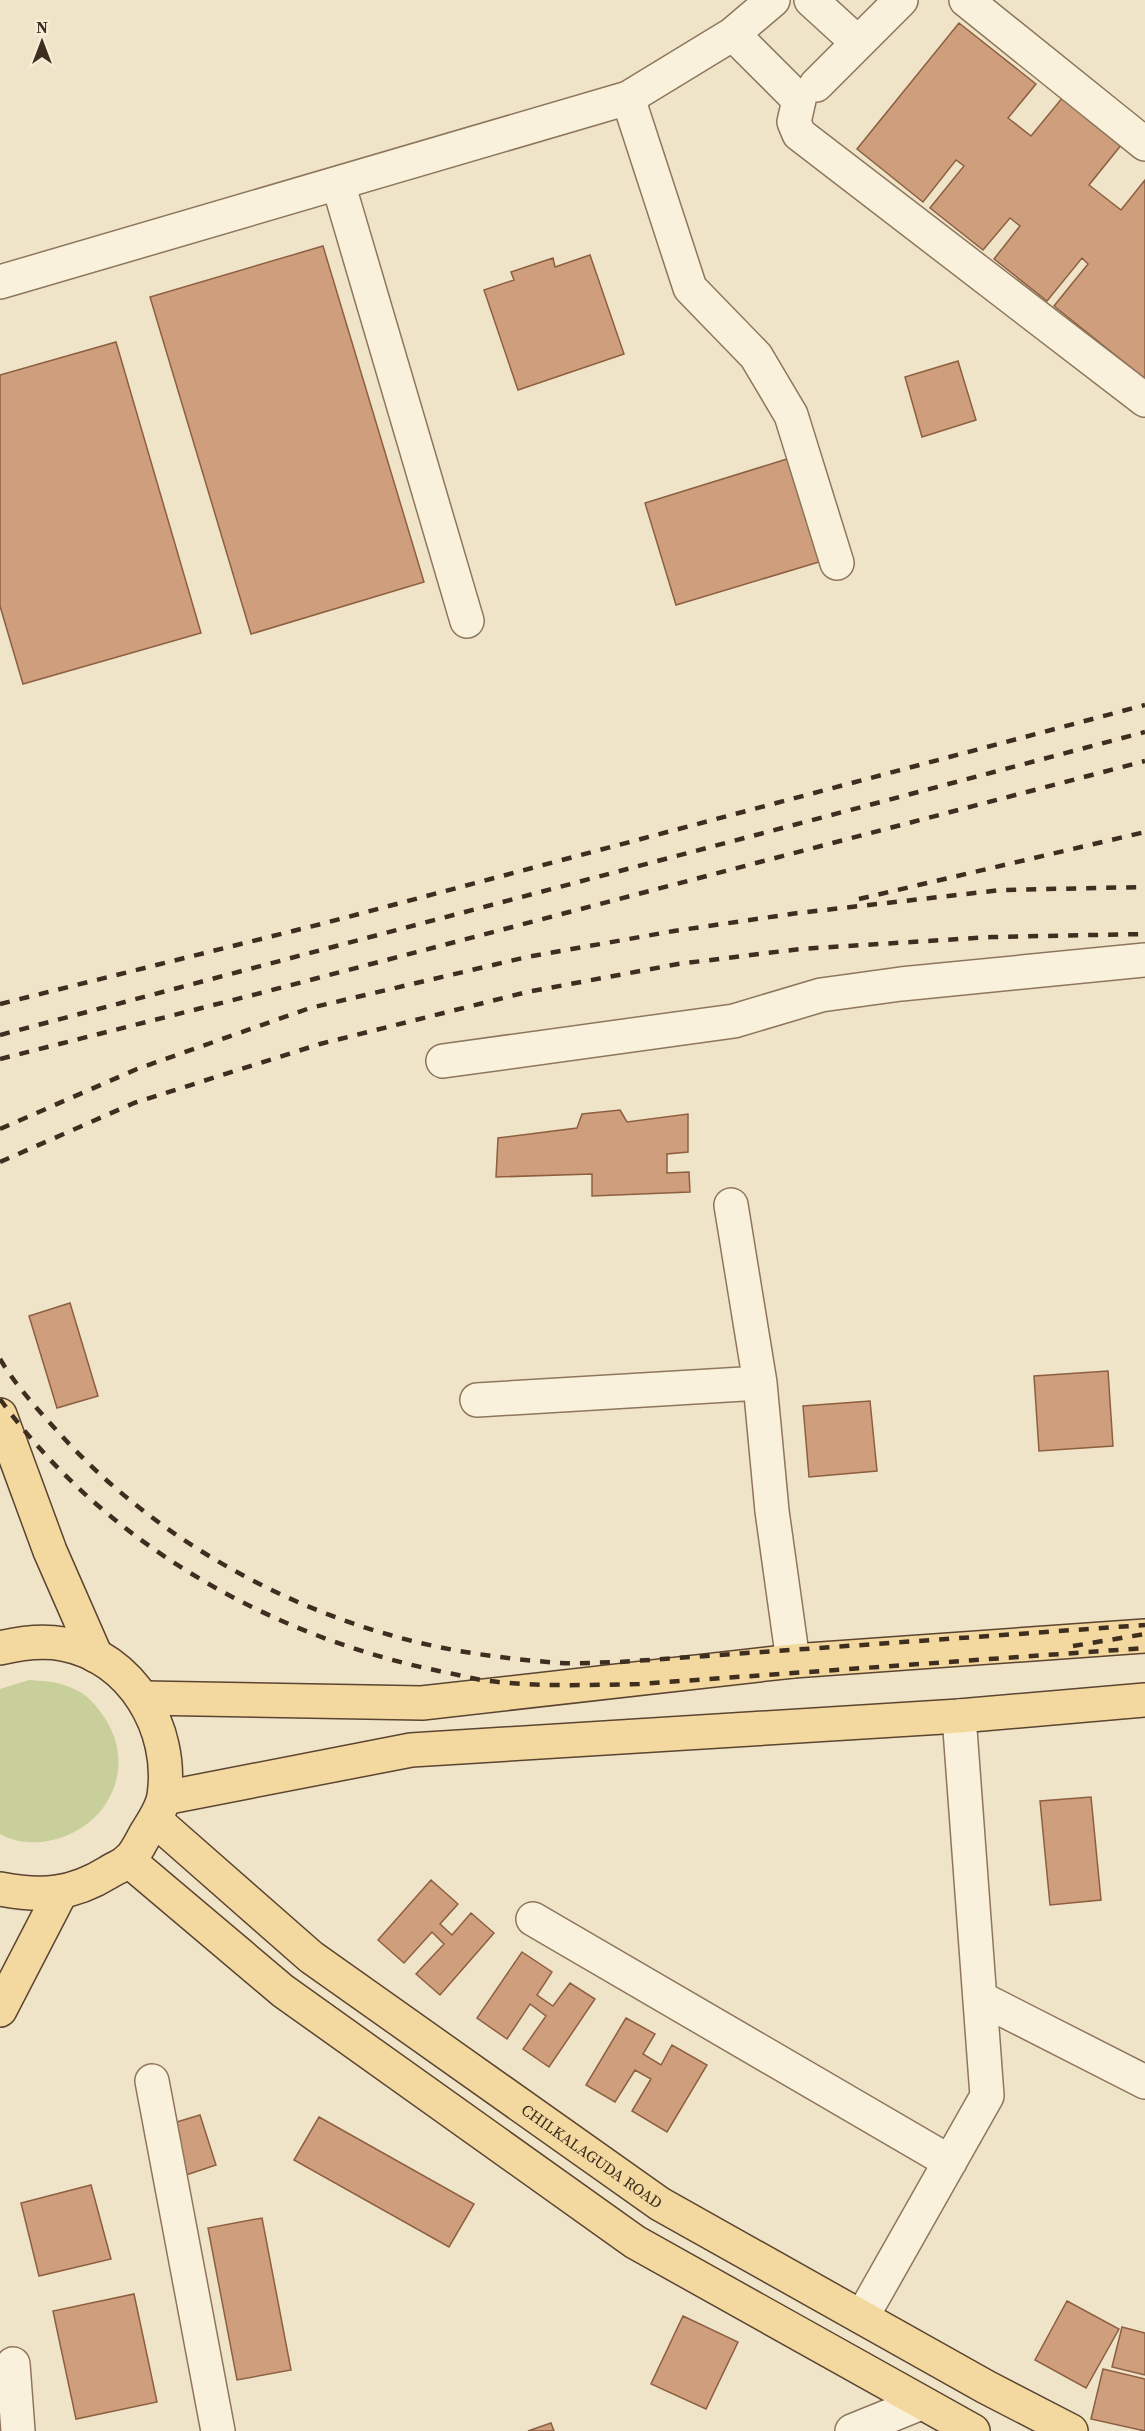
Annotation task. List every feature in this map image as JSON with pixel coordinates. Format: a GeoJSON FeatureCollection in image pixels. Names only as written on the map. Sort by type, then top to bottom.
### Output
{"type":"FeatureCollection","features":[{"type":"Feature","properties":{"kind":"main road"},"geometry":{"type":"LineString","coordinates":[[0,1415],[50,1551],[96,1656]]}},
{"type":"Feature","properties":{"kind":"main road"},"geometry":{"type":"LineString","coordinates":[[144,1698],[422,1703],[793,1661],[1145,1636]]}},
{"type":"Feature","properties":{"kind":"main road"},"geometry":{"type":"LineString","coordinates":[[0,1648],[29,1642],[64,1644],[96,1656],[122,1674],[144,1698],[159,1729],[165,1764],[159,1809],[128,1860],[88,1885],[61,1892],[34,1895],[0,1889]]}},
{"type":"Feature","properties":{"kind":"main road"},"geometry":{"type":"LineString","coordinates":[[159,1809],[411,1750],[959,1716],[1145,1700]]}},
{"type":"Feature","properties":{"kind":"main road","name":"CHILKALAGUDA ROAD"},"geometry":{"type":"LineString","coordinates":[[159,1809],[311,1957],[660,2204],[986,2387],[1071,2431]]}},
{"type":"Feature","properties":{"kind":"main road"},"geometry":{"type":"LineString","coordinates":[[128,1860],[283,1991],[635,2242],[971,2431]]}},
{"type":"Feature","properties":{"kind":"main road"},"geometry":{"type":"LineString","coordinates":[[0,2010],[61,1892]]}},
{"type":"Feature","properties":{"kind":"street"},"geometry":{"type":"LineString","coordinates":[[0,282],[628,98],[733,34],[773,0]]}},
{"type":"Feature","properties":{"kind":"street"},"geometry":{"type":"LineString","coordinates":[[811,0],[858,43]]}},
{"type":"Feature","properties":{"kind":"street"},"geometry":{"type":"LineString","coordinates":[[816,85],[901,0]]}},
{"type":"Feature","properties":{"kind":"street"},"geometry":{"type":"LineString","coordinates":[[966,0],[1145,144]]}},
{"type":"Feature","properties":{"kind":"street"},"geometry":{"type":"LineString","coordinates":[[733,34],[798,100],[794,122],[798,134],[1145,400]]}},
{"type":"Feature","properties":{"kind":"street"},"geometry":{"type":"LineString","coordinates":[[628,98],[690,288],[756,356],[791,415],[837,563]]}},
{"type":"Feature","properties":{"kind":"street"},"geometry":{"type":"LineString","coordinates":[[338,183],[467,621]]}},
{"type":"Feature","properties":{"kind":"street"},"geometry":{"type":"LineString","coordinates":[[443,1061],[734,1021],[833,994],[901,984],[1145,960]]}},
{"type":"Feature","properties":{"kind":"street"},"geometry":{"type":"LineString","coordinates":[[731,1204],[760,1383],[772,1511],[793,1661]]}},
{"type":"Feature","properties":{"kind":"street"},"geometry":{"type":"LineString","coordinates":[[477,1400],[760,1383]]}},
{"type":"Feature","properties":{"kind":"street"},"geometry":{"type":"LineString","coordinates":[[862,2318],[987,2096],[959,1716]]}},
{"type":"Feature","properties":{"kind":"street"},"geometry":{"type":"LineString","coordinates":[[533,1919],[950,2162]]}},
{"type":"Feature","properties":{"kind":"street"},"geometry":{"type":"LineString","coordinates":[[980,1998],[1145,2082]]}},
{"type":"Feature","properties":{"kind":"street"},"geometry":{"type":"LineString","coordinates":[[152,2081],[218,2431]]}},
{"type":"Feature","properties":{"kind":"street"},"geometry":{"type":"LineString","coordinates":[[13,2364],[18,2431]]}},
{"type":"Feature","properties":{"kind":"street"},"geometry":{"type":"LineString","coordinates":[[852,2431],[921,2403]]}},
{"type":"Feature","properties":{"kind":"green space"},"geometry":{"type":"Polygon","coordinates":[[[29,1680],[60,1684],[86,1697],[106,1720],[115,1739],[118,1759],[117,1778],[100,1812],[86,1825],[68,1835],[36,1842],[17,1841],[0,1834],[0,1689],[29,1680]]]}},
{"type":"Feature","properties":{"kind":"building"},"geometry":{"type":"Polygon","coordinates":[[[959,23],[1036,84],[1008,118],[1031,136],[1063,97],[1122,144],[1089,185],[1121,210],[1145,180],[1145,379],[1054,306],[1088,264],[1082,258],[1047,301],[994,259],[1020,226],[1010,218],[983,250],[930,208],[964,166],[956,160],[923,202],[857,149],[959,23]]]}},
{"type":"Feature","properties":{"kind":"building"},"geometry":{"type":"Polygon","coordinates":[[[323,246],[424,582],[251,634],[150,297],[323,246]]]}},
{"type":"Feature","properties":{"kind":"building"},"geometry":{"type":"Polygon","coordinates":[[[590,255],[624,354],[518,390],[484,290],[514,280],[511,272],[553,258],[555,267],[590,255]]]}},
{"type":"Feature","properties":{"kind":"building"},"geometry":{"type":"Polygon","coordinates":[[[116,342],[201,633],[23,684],[0,606],[0,375],[116,342]]]}},
{"type":"Feature","properties":{"kind":"building"},"geometry":{"type":"Polygon","coordinates":[[[958,361],[976,420],[922,437],[905,377],[958,361]]]}},
{"type":"Feature","properties":{"kind":"building"},"geometry":{"type":"Polygon","coordinates":[[[787,459],[819,562],[676,605],[645,503],[787,459]]]}},
{"type":"Feature","properties":{"kind":"building"},"geometry":{"type":"Polygon","coordinates":[[[620,1110],[627,1122],[688,1114],[688,1152],[667,1154],[667,1173],[689,1172],[690,1192],[592,1196],[592,1174],[496,1177],[498,1138],[577,1128],[582,1114],[620,1110]]]}},
{"type":"Feature","properties":{"kind":"building"},"geometry":{"type":"Polygon","coordinates":[[[70,1303],[98,1396],[57,1408],[29,1316],[70,1303]]]}},
{"type":"Feature","properties":{"kind":"building"},"geometry":{"type":"Polygon","coordinates":[[[1108,1371],[1113,1446],[1039,1451],[1034,1376],[1108,1371]]]}},
{"type":"Feature","properties":{"kind":"building"},"geometry":{"type":"Polygon","coordinates":[[[870,1401],[877,1471],[809,1477],[803,1406],[870,1401]]]}},
{"type":"Feature","properties":{"kind":"building"},"geometry":{"type":"Polygon","coordinates":[[[1091,1797],[1101,1900],[1050,1905],[1040,1801],[1091,1797]]]}},
{"type":"Feature","properties":{"kind":"building"},"geometry":{"type":"Polygon","coordinates":[[[431,1880],[458,1904],[440,1924],[452,1935],[471,1913],[494,1933],[440,1995],[416,1974],[444,1944],[432,1932],[404,1963],[378,1940],[431,1880]]]}},
{"type":"Feature","properties":{"kind":"building"},"geometry":{"type":"Polygon","coordinates":[[[522,1952],[552,1972],[537,1995],[553,2006],[570,1983],[595,1999],[549,2067],[523,2049],[546,2016],[530,2004],[507,2039],[477,2018],[522,1952]]]}},
{"type":"Feature","properties":{"kind":"building"},"geometry":{"type":"Polygon","coordinates":[[[626,2018],[655,2034],[643,2054],[661,2065],[672,2045],[707,2065],[667,2132],[632,2111],[651,2079],[635,2070],[615,2102],[586,2085],[626,2018]]]}},
{"type":"Feature","properties":{"kind":"building"},"geometry":{"type":"Polygon","coordinates":[[[200,2115],[216,2165],[186,2175],[170,2124],[200,2115]]]}},
{"type":"Feature","properties":{"kind":"building"},"geometry":{"type":"Polygon","coordinates":[[[319,2117],[474,2204],[449,2247],[294,2160],[319,2117]]]}},
{"type":"Feature","properties":{"kind":"building"},"geometry":{"type":"Polygon","coordinates":[[[91,2185],[111,2259],[39,2276],[21,2203],[91,2185]]]}},
{"type":"Feature","properties":{"kind":"building"},"geometry":{"type":"Polygon","coordinates":[[[262,2218],[291,2370],[237,2380],[208,2228],[262,2218]]]}},
{"type":"Feature","properties":{"kind":"building"},"geometry":{"type":"Polygon","coordinates":[[[134,2294],[157,2402],[76,2419],[53,2311],[134,2294]]]}},
{"type":"Feature","properties":{"kind":"building"},"geometry":{"type":"Polygon","coordinates":[[[1067,2301],[1119,2329],[1086,2388],[1035,2360],[1067,2301]]]}},
{"type":"Feature","properties":{"kind":"building"},"geometry":{"type":"Polygon","coordinates":[[[683,2316],[738,2342],[706,2409],[651,2384],[683,2316]]]}},
{"type":"Feature","properties":{"kind":"building"},"geometry":{"type":"Polygon","coordinates":[[[1122,2327],[1145,2333],[1145,2375],[1112,2367],[1122,2327]]]}},
{"type":"Feature","properties":{"kind":"building"},"geometry":{"type":"Polygon","coordinates":[[[1103,2369],[1145,2379],[1145,2431],[1091,2419],[1103,2369]]]}},
{"type":"Feature","properties":{"kind":"building"},"geometry":{"type":"Polygon","coordinates":[[[551,2423],[554,2431],[528,2431],[551,2423]]]}},
{"type":"Feature","properties":{"kind":"railway"},"geometry":{"type":"LineString","coordinates":[[0,1004],[325,923],[1145,705]]}},
{"type":"Feature","properties":{"kind":"railway"},"geometry":{"type":"LineString","coordinates":[[0,1035],[1145,732]]}},
{"type":"Feature","properties":{"kind":"railway"},"geometry":{"type":"LineString","coordinates":[[0,1059],[1145,761]]}},
{"type":"Feature","properties":{"kind":"railway"},"geometry":{"type":"LineString","coordinates":[[859,899],[1145,832]]}},
{"type":"Feature","properties":{"kind":"railway"},"geometry":{"type":"LineString","coordinates":[[0,1129],[137,1069],[310,1008],[527,957],[674,931],[798,913],[1001,890],[1145,887]]}},
{"type":"Feature","properties":{"kind":"railway"},"geometry":{"type":"LineString","coordinates":[[0,1162],[134,1103],[320,1044],[527,992],[678,964],[800,949],[992,937],[1145,934]]}},
{"type":"Feature","properties":{"kind":"railway"},"geometry":{"type":"LineString","coordinates":[[0,1359],[13,1379],[60,1434],[130,1501],[170,1530],[211,1557],[298,1602],[344,1620],[432,1646],[475,1654],[561,1663],[620,1662],[1145,1625]]}},
{"type":"Feature","properties":{"kind":"railway"},"geometry":{"type":"LineString","coordinates":[[0,1399],[41,1450],[88,1497],[139,1539],[194,1576],[253,1607],[313,1634],[376,1655],[439,1671],[507,1683],[639,1684],[1145,1648]]}},
{"type":"Feature","properties":{"kind":"railway"},"geometry":{"type":"LineString","coordinates":[[1073,1646],[1145,1634]]}}]}
